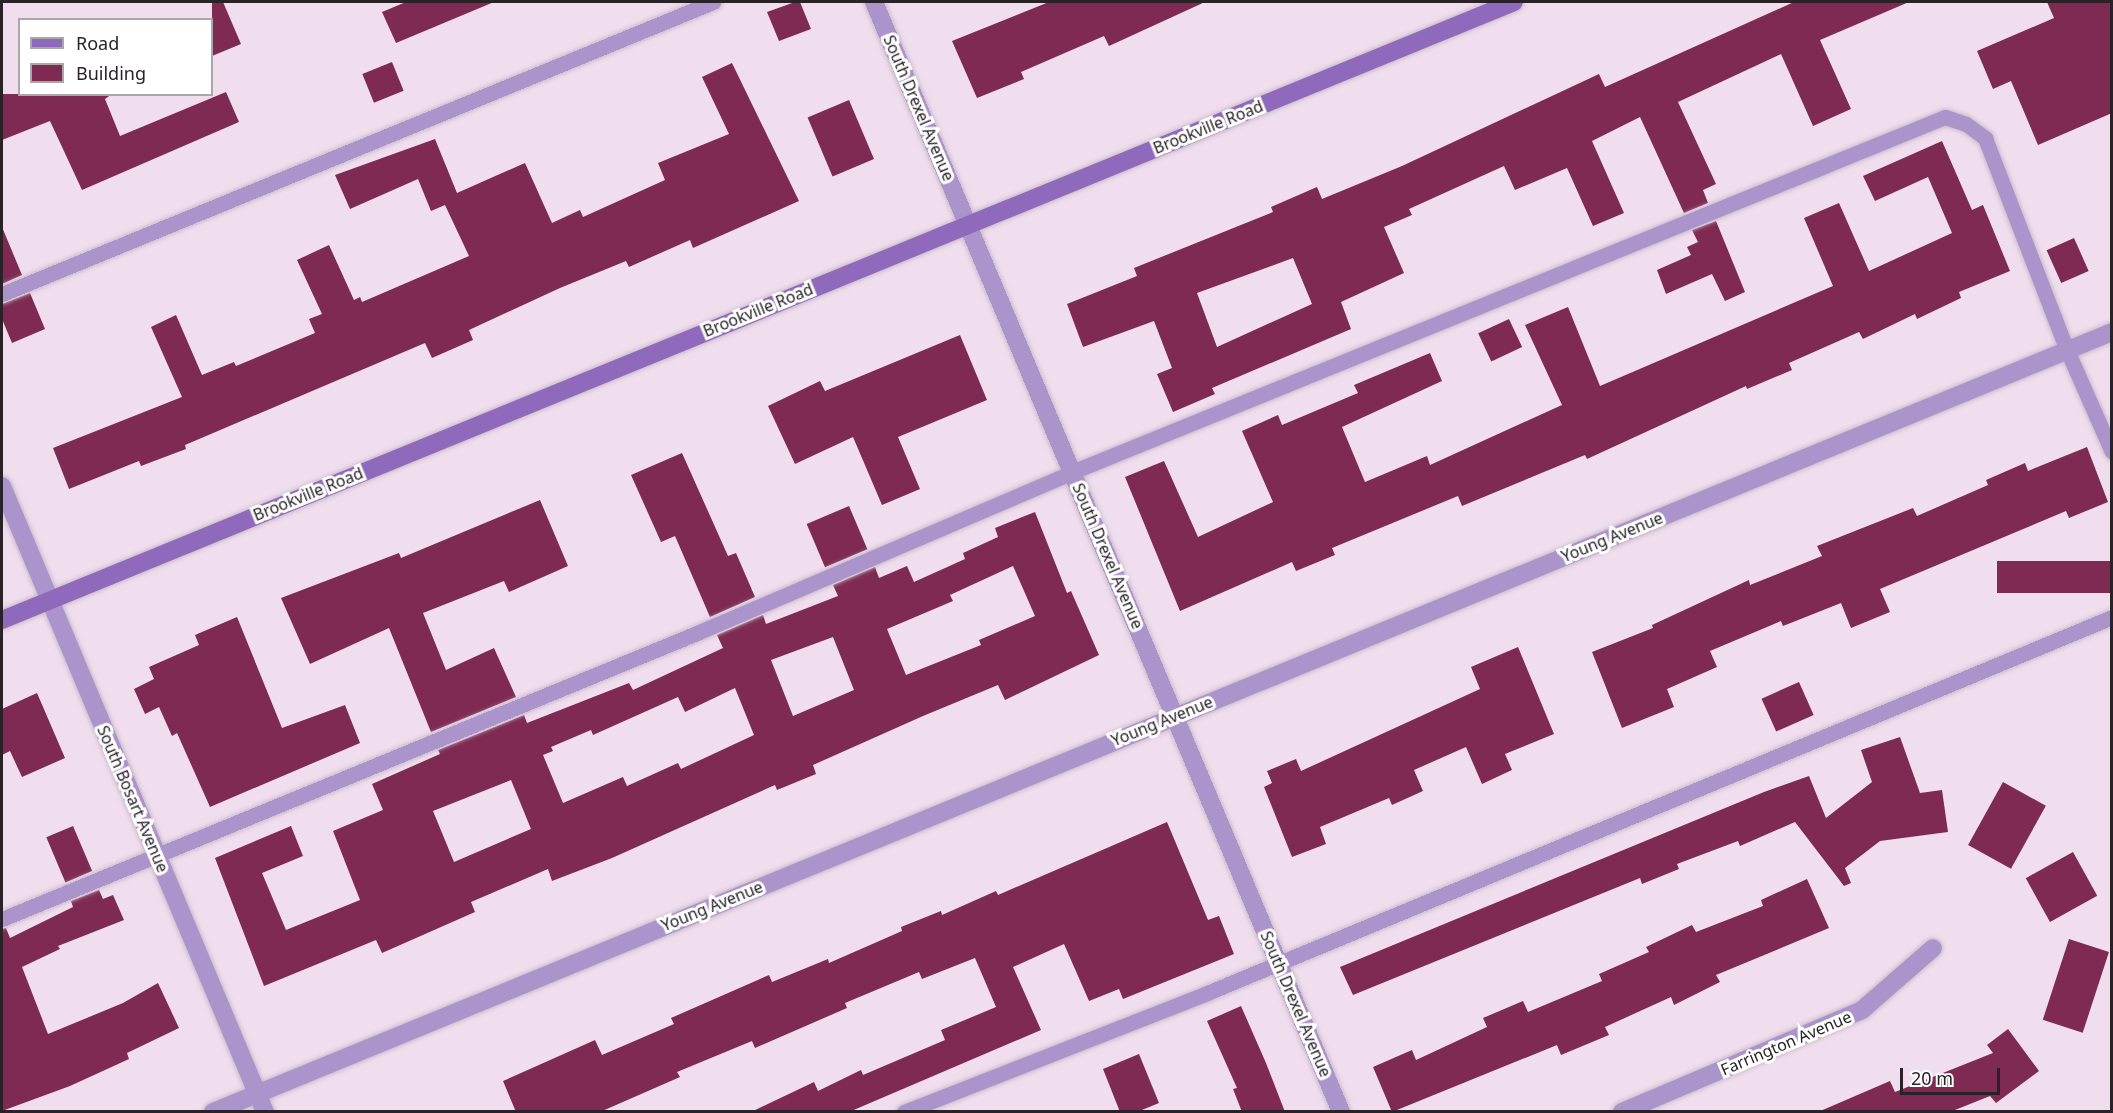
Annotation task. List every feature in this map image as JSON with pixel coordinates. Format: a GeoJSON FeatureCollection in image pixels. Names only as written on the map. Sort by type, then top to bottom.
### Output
{"type":"FeatureCollection","features":[{"type":"Feature","properties":{"kind":"street","name":"South Drexel Avenue"},"geometry":{"type":"LineString","coordinates":[[874,2],[1341,1112]]}},
{"type":"Feature","properties":{"kind":"street","name":"Brookville Road"},"geometry":{"type":"LineString","coordinates":[[2,620],[1514,2]]}},
{"type":"Feature","properties":{"kind":"street","name":"Young Avenue"},"geometry":{"type":"LineString","coordinates":[[213,1112],[2112,332]]}},
{"type":"Feature","properties":{"kind":"street","name":"South Bosart Avenue"},"geometry":{"type":"LineString","coordinates":[[2,486],[265,1112]]}},
{"type":"Feature","properties":{"kind":"street","name":"Farrington Avenue"},"geometry":{"type":"LineString","coordinates":[[1622,1112],[1862,1010],[1933,948]]}},
{"type":"Feature","properties":{"kind":"lane"},"geometry":{"type":"LineString","coordinates":[[2,294],[713,2]]}},
{"type":"Feature","properties":{"kind":"lane"},"geometry":{"type":"LineString","coordinates":[[2,919],[719,624],[1072,472],[1945,117],[1966,124],[1985,138],[2067,350],[2112,452]]}},
{"type":"Feature","properties":{"kind":"lane"},"geometry":{"type":"LineString","coordinates":[[904,1112],[1207,993],[1278,961],[2112,617]]}},
{"type":"Feature","properties":{"kind":"building"},"geometry":{"type":"Polygon","coordinates":[[[212,2],[223,2],[241,44],[213,56],[212,2]]]}},
{"type":"Feature","properties":{"kind":"building"},"geometry":{"type":"Polygon","coordinates":[[[406,2],[494,2],[396,43],[382,12],[406,2]]]}},
{"type":"Feature","properties":{"kind":"building"},"geometry":{"type":"Polygon","coordinates":[[[800,2],[811,29],[779,41],[767,12],[800,2]]]}},
{"type":"Feature","properties":{"kind":"building"},"geometry":{"type":"Polygon","coordinates":[[[1049,2],[1205,2],[1109,46],[1104,36],[1021,72],[1024,79],[977,98],[952,41],[1049,2]]]}},
{"type":"Feature","properties":{"kind":"building"},"geometry":{"type":"Polygon","coordinates":[[[1794,2],[1909,2],[1820,40],[1851,109],[1813,126],[1781,54],[1678,102],[1716,184],[1703,190],[1708,203],[1684,213],[1640,117],[1592,141],[1624,213],[1593,226],[1567,168],[1515,190],[1504,166],[1409,209],[1412,215],[1384,227],[1404,273],[1341,302],[1351,329],[1212,388],[1215,394],[1173,412],[1157,374],[1172,368],[1154,321],[1083,347],[1067,304],[1137,276],[1134,268],[1273,212],[1271,207],[1317,187],[1322,199],[1402,166],[1599,74],[1605,87],[1794,2]],[[1293,258],[1197,293],[1217,347],[1312,304],[1293,258]]]}},
{"type":"Feature","properties":{"kind":"building"},"geometry":{"type":"Polygon","coordinates":[[[2047,2],[2112,2],[2112,113],[2038,145],[2011,81],[1993,89],[1977,51],[2054,18],[2047,2]]]}},
{"type":"Feature","properties":{"kind":"building"},"geometry":{"type":"Polygon","coordinates":[[[392,62],[404,91],[374,103],[362,74],[392,62]]]}},
{"type":"Feature","properties":{"kind":"building"},"geometry":{"type":"Polygon","coordinates":[[[732,63],[799,201],[693,248],[690,240],[629,267],[626,261],[560,288],[469,330],[473,340],[432,358],[425,343],[185,445],[186,449],[141,466],[139,461],[69,489],[53,448],[182,397],[151,327],[176,315],[202,375],[234,362],[236,366],[315,333],[309,319],[322,314],[297,260],[329,245],[354,300],[360,297],[362,302],[469,256],[445,205],[431,211],[418,179],[350,209],[335,175],[435,139],[457,193],[525,163],[552,223],[580,210],[583,217],[665,180],[658,163],[729,134],[702,77],[732,63]]]}},
{"type":"Feature","properties":{"kind":"building"},"geometry":{"type":"Polygon","coordinates":[[[226,92],[239,122],[82,190],[50,121],[2,140],[2,94],[109,96],[105,99],[120,136],[226,92]]]}},
{"type":"Feature","properties":{"kind":"building"},"geometry":{"type":"Polygon","coordinates":[[[849,100],[874,159],[833,176],[808,118],[849,100]]]}},
{"type":"Feature","properties":{"kind":"building"},"geometry":{"type":"Polygon","coordinates":[[[1942,141],[1972,210],[1983,205],[2010,271],[1959,292],[1961,298],[1917,319],[1915,314],[1863,339],[1859,332],[1789,363],[1792,370],[1747,389],[1746,386],[1587,459],[1585,455],[1462,506],[1458,496],[1332,548],[1335,555],[1296,571],[1292,562],[1180,611],[1125,477],[1164,461],[1198,537],[1273,502],[1242,431],[1278,415],[1282,425],[1358,393],[1354,385],[1430,353],[1442,381],[1342,427],[1365,482],[1427,456],[1430,465],[1562,405],[1525,325],[1568,307],[1600,386],[1833,286],[1804,218],[1839,203],[1869,271],[1952,233],[1928,177],[1875,201],[1863,176],[1942,141]]]}},
{"type":"Feature","properties":{"kind":"building"},"geometry":{"type":"Polygon","coordinates":[[[1716,221],[1745,292],[1725,301],[1712,274],[1666,294],[1657,270],[1691,255],[1687,247],[1698,242],[1692,230],[1716,221]]]}},
{"type":"Feature","properties":{"kind":"building"},"geometry":{"type":"Polygon","coordinates":[[[2,227],[22,275],[2,284],[2,227]]]}},
{"type":"Feature","properties":{"kind":"building"},"geometry":{"type":"Polygon","coordinates":[[[2074,238],[2089,271],[2061,283],[2047,250],[2074,238]]]}},
{"type":"Feature","properties":{"kind":"building"},"geometry":{"type":"Polygon","coordinates":[[[30,293],[45,329],[12,343],[2,319],[2,304],[30,293]]]}},
{"type":"Feature","properties":{"kind":"building"},"geometry":{"type":"Polygon","coordinates":[[[1509,319],[1522,347],[1491,361],[1478,333],[1509,319]]]}},
{"type":"Feature","properties":{"kind":"building"},"geometry":{"type":"Polygon","coordinates":[[[960,335],[987,400],[898,437],[920,489],[882,505],[853,437],[795,464],[768,406],[820,381],[825,391],[960,335]]]}},
{"type":"Feature","properties":{"kind":"building"},"geometry":{"type":"Polygon","coordinates":[[[2087,447],[2108,502],[2069,518],[2066,511],[1880,589],[1890,612],[1851,628],[1841,603],[1783,626],[1781,621],[1710,651],[1717,667],[1667,689],[1674,707],[1622,728],[1592,652],[1653,628],[1652,625],[1749,580],[1750,585],[1822,556],[1817,546],[1913,508],[1917,516],[1988,485],[1986,480],[2025,463],[2028,471],[2087,447]]]}},
{"type":"Feature","properties":{"kind":"building"},"geometry":{"type":"Polygon","coordinates":[[[682,453],[728,556],[736,553],[755,597],[710,617],[675,536],[661,542],[631,475],[682,453]]]}},
{"type":"Feature","properties":{"kind":"building"},"geometry":{"type":"Polygon","coordinates":[[[540,500],[568,566],[509,592],[504,581],[423,613],[446,670],[494,648],[516,697],[431,732],[389,628],[310,664],[281,598],[399,553],[401,558],[540,500]]]}},
{"type":"Feature","properties":{"kind":"building"},"geometry":{"type":"Polygon","coordinates":[[[849,506],[867,549],[825,567],[807,524],[849,506]]]}},
{"type":"Feature","properties":{"kind":"building"},"geometry":{"type":"Polygon","coordinates":[[[1035,512],[1067,593],[1071,591],[1099,655],[1005,700],[998,685],[923,716],[813,765],[816,774],[777,790],[775,785],[612,858],[552,881],[548,869],[471,902],[475,912],[382,953],[376,940],[264,986],[215,858],[291,826],[303,856],[262,873],[286,930],[360,900],[333,831],[383,810],[372,784],[440,754],[438,750],[524,715],[527,723],[629,683],[633,690],[723,648],[717,635],[763,615],[766,624],[838,596],[833,585],[875,567],[879,578],[907,566],[914,582],[965,559],[963,553],[998,537],[995,528],[1035,512]],[[1013,566],[950,595],[953,601],[887,629],[906,675],[981,645],[979,640],[1035,616],[1013,566]],[[833,637],[771,660],[793,716],[854,690],[833,637]],[[735,688],[685,712],[678,697],[593,735],[591,730],[551,747],[553,751],[543,755],[563,803],[623,777],[627,786],[678,763],[681,769],[754,735],[735,688]],[[511,780],[433,811],[454,862],[531,829],[511,780]]]}},
{"type":"Feature","properties":{"kind":"building"},"geometry":{"type":"Polygon","coordinates":[[[1997,561],[2112,561],[2112,593],[1997,593],[1997,561]]]}},
{"type":"Feature","properties":{"kind":"building"},"geometry":{"type":"Polygon","coordinates":[[[237,617],[282,728],[345,705],[360,743],[210,807],[177,733],[172,736],[159,707],[145,714],[134,689],[154,679],[149,667],[199,645],[195,635],[237,617]]]}},
{"type":"Feature","properties":{"kind":"building"},"geometry":{"type":"Polygon","coordinates":[[[1518,647],[1554,734],[1505,754],[1512,770],[1482,784],[1466,747],[1414,770],[1423,791],[1392,805],[1389,798],[1320,827],[1326,844],[1292,857],[1264,787],[1272,783],[1267,771],[1296,759],[1301,771],[1480,689],[1471,667],[1518,647]]]}},
{"type":"Feature","properties":{"kind":"building"},"geometry":{"type":"Polygon","coordinates":[[[1799,682],[1814,715],[1776,732],[1762,699],[1799,682]]]}},
{"type":"Feature","properties":{"kind":"building"},"geometry":{"type":"Polygon","coordinates":[[[37,693],[65,758],[22,777],[10,751],[2,755],[2,709],[37,693]]]}},
{"type":"Feature","properties":{"kind":"building"},"geometry":{"type":"Polygon","coordinates":[[[1900,737],[1920,793],[1942,790],[1948,832],[1880,841],[1845,868],[1851,883],[1844,886],[1795,822],[1740,846],[1738,841],[1677,864],[1679,869],[1642,884],[1640,878],[1353,995],[1340,967],[1764,792],[1809,776],[1826,818],[1872,782],[1861,750],[1900,737]]]}},
{"type":"Feature","properties":{"kind":"building"},"geometry":{"type":"Polygon","coordinates":[[[2003,782],[2046,806],[2011,869],[1968,845],[2003,782]]]}},
{"type":"Feature","properties":{"kind":"building"},"geometry":{"type":"Polygon","coordinates":[[[1167,822],[1208,920],[1219,916],[1234,954],[1123,999],[1119,989],[1089,1001],[1064,944],[1013,967],[1041,1030],[849,1112],[751,1112],[814,1082],[818,1091],[861,1070],[863,1075],[945,1040],[941,1030],[996,1007],[975,958],[922,979],[919,972],[845,1003],[847,1008],[755,1048],[752,1041],[677,1072],[680,1077],[600,1112],[516,1112],[503,1081],[595,1040],[602,1055],[674,1024],[671,1018],[769,975],[772,982],[828,959],[829,963],[902,931],[901,927],[941,911],[942,915],[996,891],[998,895],[1167,822]]]}},
{"type":"Feature","properties":{"kind":"building"},"geometry":{"type":"Polygon","coordinates":[[[73,826],[92,871],[65,882],[46,837],[73,826]]]}},
{"type":"Feature","properties":{"kind":"building"},"geometry":{"type":"Polygon","coordinates":[[[2073,852],[2097,896],[2050,922],[2026,878],[2073,852]]]}},
{"type":"Feature","properties":{"kind":"building"},"geometry":{"type":"Polygon","coordinates":[[[1807,879],[1829,928],[1716,975],[1720,982],[1674,1005],[1671,997],[1605,1027],[1609,1035],[1561,1055],[1557,1045],[1392,1112],[1373,1067],[1412,1050],[1416,1060],[1487,1027],[1483,1018],[1523,1001],[1528,1012],[1602,981],[1599,974],[1649,952],[1646,947],[1692,925],[1696,932],[1763,906],[1761,900],[1807,879]]]}},
{"type":"Feature","properties":{"kind":"building"},"geometry":{"type":"Polygon","coordinates":[[[99,890],[103,899],[113,895],[124,920],[58,946],[60,949],[22,967],[48,1034],[123,1003],[158,983],[179,1028],[127,1053],[129,1059],[70,1086],[2,1111],[2,929],[6,928],[10,938],[73,907],[71,901],[99,890]]]}},
{"type":"Feature","properties":{"kind":"building"},"geometry":{"type":"Polygon","coordinates":[[[2069,939],[2109,952],[2083,1033],[2043,1020],[2069,939]]]}},
{"type":"Feature","properties":{"kind":"building"},"geometry":{"type":"Polygon","coordinates":[[[1241,1006],[1285,1112],[1242,1112],[1233,1089],[1237,1088],[1207,1021],[1241,1006]]]}},
{"type":"Feature","properties":{"kind":"building"},"geometry":{"type":"Polygon","coordinates":[[[2008,1029],[2039,1071],[1996,1103],[1990,1096],[1950,1112],[1818,1112],[1890,1081],[1895,1092],[1993,1053],[1987,1045],[2008,1029]]]}},
{"type":"Feature","properties":{"kind":"building"},"geometry":{"type":"Polygon","coordinates":[[[1139,1054],[1159,1103],[1137,1112],[1120,1112],[1103,1069],[1139,1054]]]}}]}
